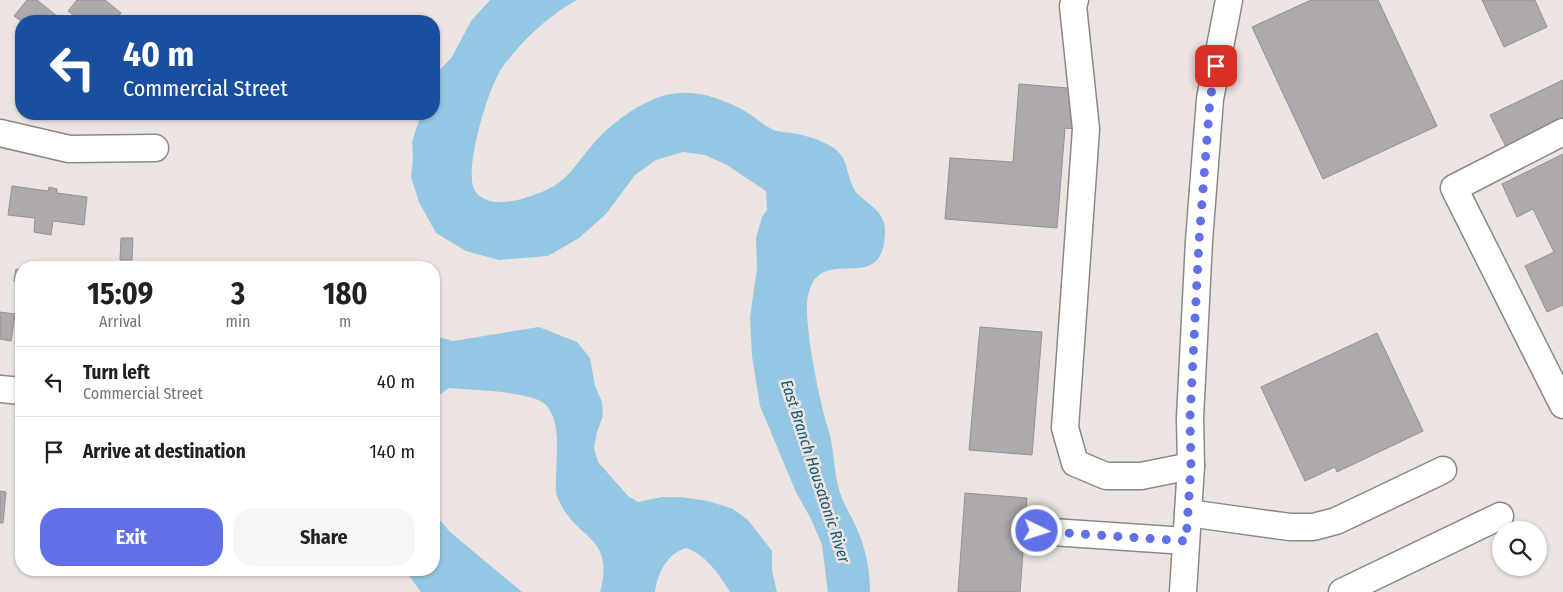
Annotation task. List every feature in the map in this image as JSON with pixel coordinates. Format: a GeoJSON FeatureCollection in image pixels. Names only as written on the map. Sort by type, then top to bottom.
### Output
{"type":"FeatureCollection","features":[{"type":"Feature","properties":{"kind":"street"},"geometry":{"type":"LineString","coordinates":[[1075,0],[1073,6],[1086,129],[1065,428],[1075,463],[1106,476],[1140,476],[1191,466]]}},
{"type":"Feature","properties":{"kind":"street"},"geometry":{"type":"LineString","coordinates":[[1183,592],[1191,466],[1190,418],[1199,241],[1210,100],[1229,0]]}},
{"type":"Feature","properties":{"kind":"street"},"geometry":{"type":"LineString","coordinates":[[1563,132],[1454,188],[1563,405]]}},
{"type":"Feature","properties":{"kind":"street"},"geometry":{"type":"LineString","coordinates":[[0,133],[69,149],[155,148]]}},
{"type":"Feature","properties":{"kind":"street"},"geometry":{"type":"LineString","coordinates":[[0,389],[15,390]]}},
{"type":"Feature","properties":{"kind":"street"},"geometry":{"type":"LineString","coordinates":[[1188,513],[1290,528],[1313,527],[1336,520],[1443,470]]}},
{"type":"Feature","properties":{"kind":"street"},"geometry":{"type":"LineString","coordinates":[[1342,592],[1500,516]]}},
{"type":"Feature","properties":{"kind":"street"},"geometry":{"type":"LineString","coordinates":[[1037,531],[1186,541]]}},
{"type":"Feature","properties":{"kind":"water","name":"East Branch Housatonic River"},"geometry":{"type":"Polygon","coordinates":[[[490,0],[577,0],[556,13],[537,29],[511,56],[497,76],[479,126],[472,163],[474,189],[487,200],[509,202],[550,188],[566,177],[589,148],[620,119],[651,100],[681,93],[696,93],[727,103],[745,111],[774,130],[794,133],[823,142],[835,149],[843,158],[855,191],[873,207],[884,222],[884,243],[879,258],[869,266],[831,270],[819,275],[811,286],[807,307],[813,362],[831,439],[838,485],[863,545],[868,568],[870,592],[828,592],[822,545],[811,519],[796,492],[760,406],[752,356],[750,317],[757,269],[756,238],[762,217],[767,210],[766,191],[727,165],[705,155],[683,152],[656,160],[635,175],[606,214],[579,238],[548,256],[499,260],[466,251],[436,233],[419,202],[411,177],[412,142],[419,120],[440,120],[440,70],[452,57],[471,21],[490,0]]]}},
{"type":"Feature","properties":{"kind":"water"},"geometry":{"type":"Polygon","coordinates":[[[539,327],[577,342],[590,358],[595,386],[602,402],[603,415],[594,448],[598,462],[628,496],[638,502],[662,497],[680,497],[708,501],[733,509],[748,520],[772,551],[772,571],[777,592],[730,592],[717,572],[706,560],[686,548],[679,551],[664,565],[658,578],[655,592],[600,592],[603,573],[602,559],[598,548],[565,512],[557,496],[557,440],[551,412],[539,400],[515,394],[449,388],[440,395],[440,338],[453,341],[539,327]]]}},
{"type":"Feature","properties":{"kind":"water"},"geometry":{"type":"Polygon","coordinates":[[[440,520],[450,532],[522,592],[421,592],[409,576],[440,576],[440,520]]]}},
{"type":"Feature","properties":{"kind":"building"},"geometry":{"type":"Polygon","coordinates":[[[27,0],[37,0],[56,15],[15,15],[27,0]]]}},
{"type":"Feature","properties":{"kind":"building"},"geometry":{"type":"Polygon","coordinates":[[[77,0],[105,0],[121,13],[119,15],[73,15],[68,11],[77,0]]]}},
{"type":"Feature","properties":{"kind":"building"},"geometry":{"type":"Polygon","coordinates":[[[1311,0],[1378,0],[1437,126],[1323,179],[1252,27],[1311,0]]]}},
{"type":"Feature","properties":{"kind":"building"},"geometry":{"type":"Polygon","coordinates":[[[1482,0],[1535,0],[1547,27],[1504,47],[1482,0]]]}},
{"type":"Feature","properties":{"kind":"building"},"geometry":{"type":"Polygon","coordinates":[[[1563,80],[1563,122],[1507,149],[1490,115],[1563,80]]]}},
{"type":"Feature","properties":{"kind":"building"},"geometry":{"type":"Polygon","coordinates":[[[1019,84],[1080,89],[1077,129],[1065,128],[1057,228],[945,219],[950,158],[1013,162],[1019,84]]]}},
{"type":"Feature","properties":{"kind":"building"},"geometry":{"type":"Polygon","coordinates":[[[1563,154],[1563,305],[1547,312],[1525,266],[1554,252],[1533,209],[1517,217],[1502,184],[1563,154]]]}},
{"type":"Feature","properties":{"kind":"building"},"geometry":{"type":"Polygon","coordinates":[[[12,186],[48,191],[49,187],[57,189],[57,193],[87,197],[84,225],[53,221],[51,235],[34,232],[35,218],[8,215],[12,186]]]}},
{"type":"Feature","properties":{"kind":"building"},"geometry":{"type":"Polygon","coordinates":[[[121,238],[133,238],[132,260],[120,260],[121,238]]]}},
{"type":"Feature","properties":{"kind":"building"},"geometry":{"type":"Polygon","coordinates":[[[0,312],[15,314],[11,341],[0,339],[0,312]]]}},
{"type":"Feature","properties":{"kind":"building"},"geometry":{"type":"Polygon","coordinates":[[[980,327],[1042,332],[1032,455],[969,450],[980,327]]]}},
{"type":"Feature","properties":{"kind":"building"},"geometry":{"type":"Polygon","coordinates":[[[1377,333],[1423,431],[1337,472],[1335,467],[1305,481],[1261,387],[1377,333]]]}},
{"type":"Feature","properties":{"kind":"building"},"geometry":{"type":"Polygon","coordinates":[[[0,491],[6,492],[3,523],[0,523],[0,491]]]}},
{"type":"Feature","properties":{"kind":"building"},"geometry":{"type":"Polygon","coordinates":[[[965,493],[1027,498],[1020,592],[958,592],[965,493]]]}},
{"type":"Feature","properties":{"kind":"route"},"geometry":{"type":"LineString","coordinates":[[1037,531],[1186,541],[1191,466],[1190,418],[1199,241],[1210,100],[1216,66]]}}]}
